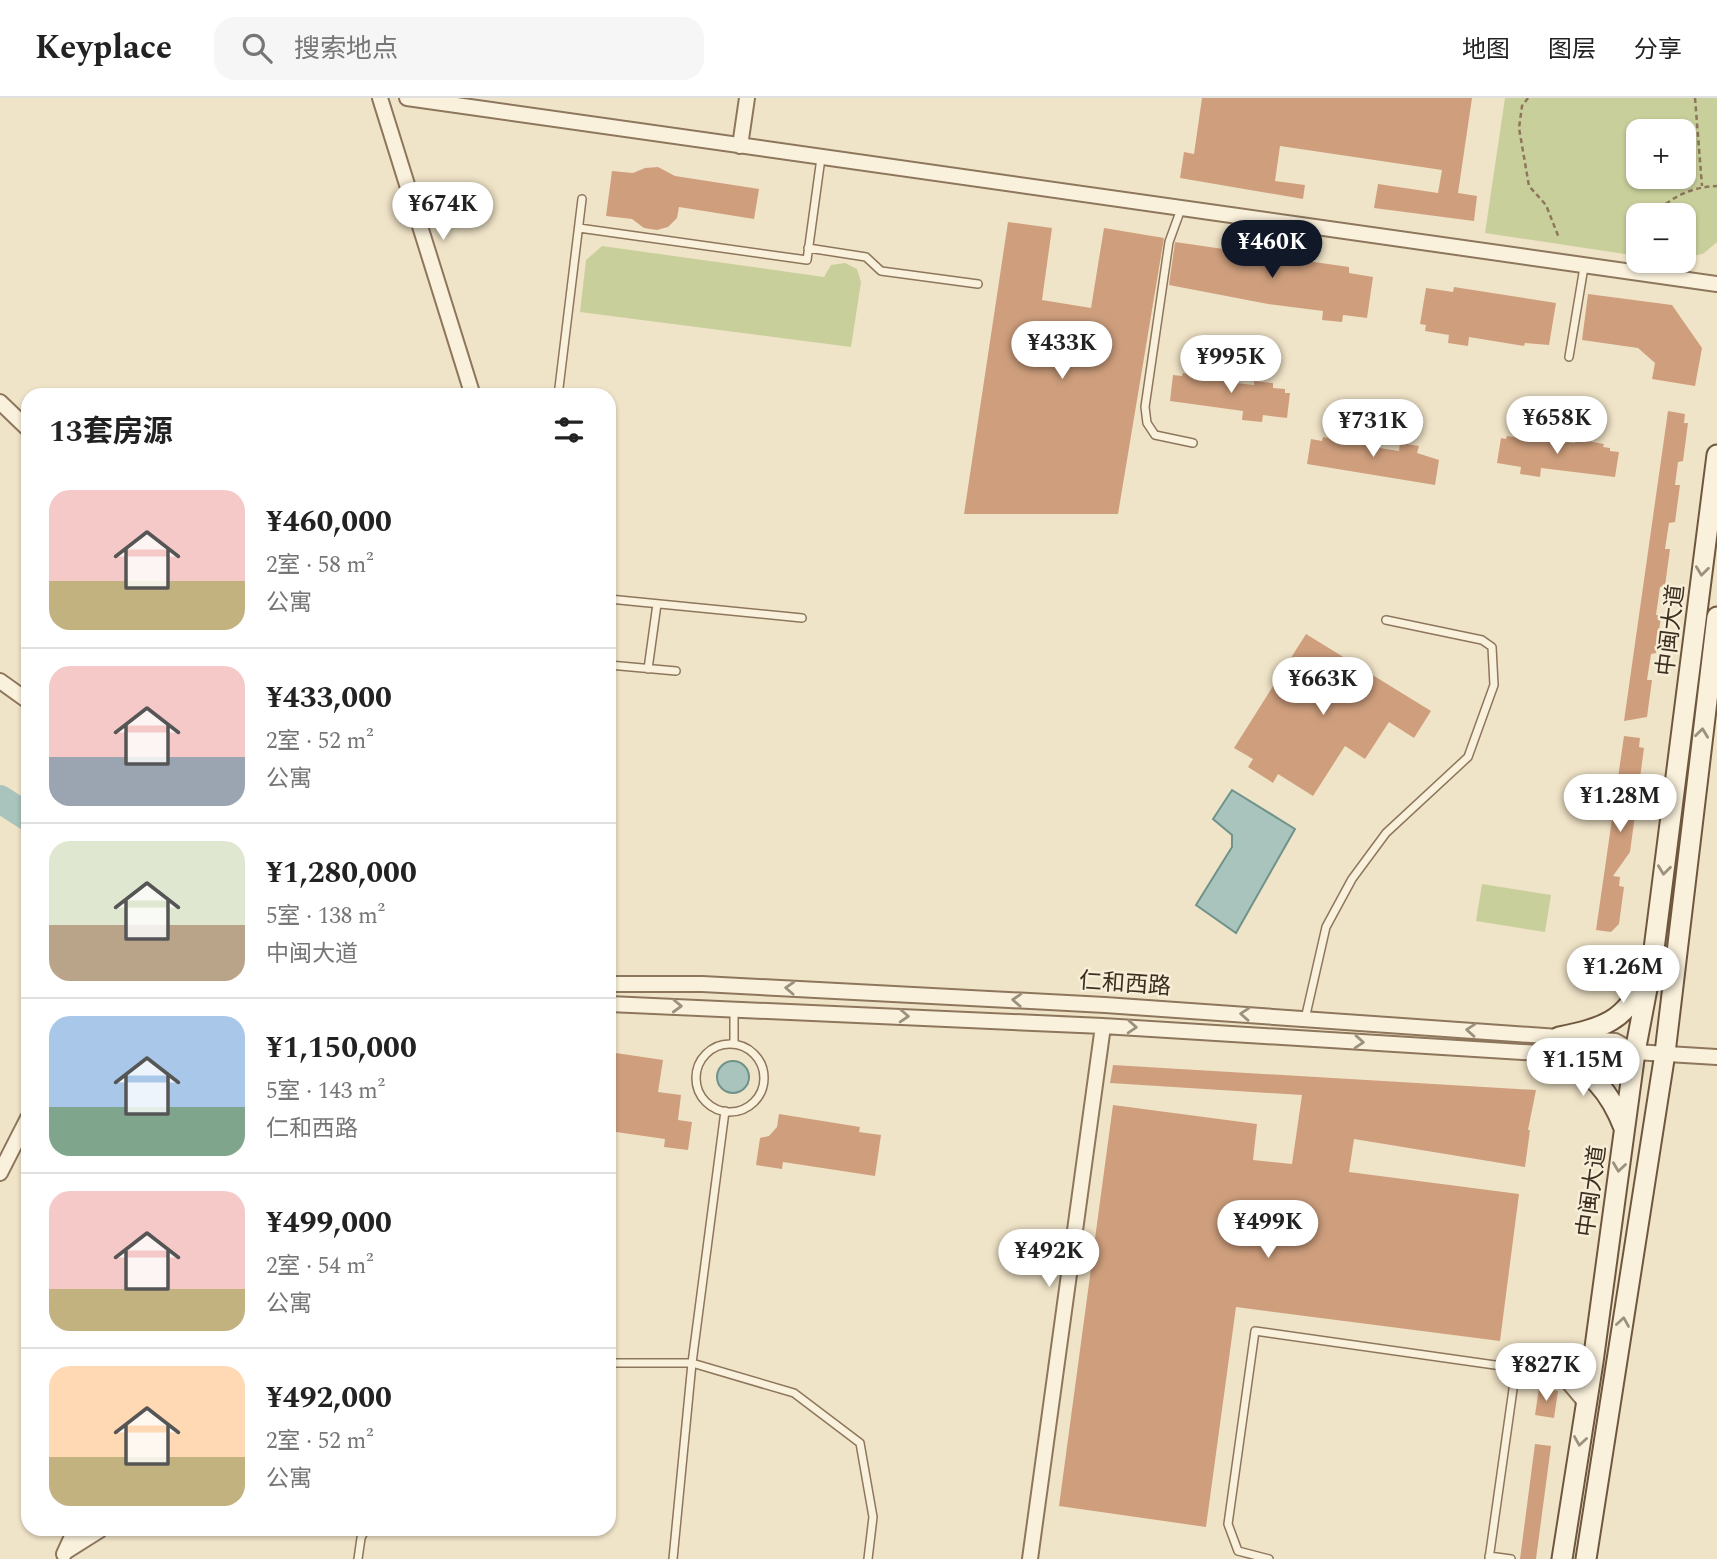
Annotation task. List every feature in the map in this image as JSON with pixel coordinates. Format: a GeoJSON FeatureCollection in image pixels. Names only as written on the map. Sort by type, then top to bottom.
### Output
{"type":"FeatureCollection","features":[{"type":"Feature","properties":{"kind":"main road","name":"中闽大道"},"geometry":{"type":"LineString","coordinates":[[1562,1559],[1593,1362],[1635,1052],[1653,957],[1717,455]]}},
{"type":"Feature","properties":{"kind":"main road","name":"中闽大道"},"geometry":{"type":"LineString","coordinates":[[1586,1559],[1665,1053],[1714,660],[1717,617]]}},
{"type":"Feature","properties":{"kind":"main road"},"geometry":{"type":"LineString","coordinates":[[1624,1129],[1616,1108],[1601,1088],[1557,1045],[1616,1018],[1641,986],[1653,957]]}},
{"type":"Feature","properties":{"kind":"street"},"geometry":{"type":"LineString","coordinates":[[380,98],[471,388]]}},
{"type":"Feature","properties":{"kind":"street"},"geometry":{"type":"LineString","coordinates":[[407,98],[1717,284]]}},
{"type":"Feature","properties":{"kind":"street"},"geometry":{"type":"LineString","coordinates":[[740,146],[747,98]]}},
{"type":"Feature","properties":{"kind":"street"},"geometry":{"type":"LineString","coordinates":[[0,402],[21,422]]}},
{"type":"Feature","properties":{"kind":"street"},"geometry":{"type":"LineString","coordinates":[[0,681],[21,696]]}},
{"type":"Feature","properties":{"kind":"street","name":"仁和西路"},"geometry":{"type":"LineString","coordinates":[[616,984],[702,984],[1105,1004],[1305,1018],[1557,1045]]}},
{"type":"Feature","properties":{"kind":"street"},"geometry":{"type":"LineString","coordinates":[[702,984],[704,1007]]}},
{"type":"Feature","properties":{"kind":"street","name":"仁和西路"},"geometry":{"type":"LineString","coordinates":[[616,1004],[734,1007],[1557,1045],[1615,1041],[1635,1052],[1717,1057]]}},
{"type":"Feature","properties":{"kind":"street"},"geometry":{"type":"LineString","coordinates":[[1030,1559],[1103,1026]]}},
{"type":"Feature","properties":{"kind":"street"},"geometry":{"type":"LineString","coordinates":[[0,1173],[21,1132]]}},
{"type":"Feature","properties":{"kind":"street"},"geometry":{"type":"LineString","coordinates":[[1586,1403],[1559,1371],[1593,1362]]}},
{"type":"Feature","properties":{"kind":"street"},"geometry":{"type":"LineString","coordinates":[[63,1556],[72,1536]]}},
{"type":"Feature","properties":{"kind":"street"},"geometry":{"type":"LineString","coordinates":[[63,1556],[91,1536]]}},
{"type":"Feature","properties":{"kind":"lane"},"geometry":{"type":"LineString","coordinates":[[579,228],[807,260],[821,158]]}},
{"type":"Feature","properties":{"kind":"lane"},"geometry":{"type":"LineString","coordinates":[[559,388],[582,199]]}},
{"type":"Feature","properties":{"kind":"lane"},"geometry":{"type":"LineString","coordinates":[[1181,209],[1169,242],[1145,407],[1147,423],[1155,435],[1193,443]]}},
{"type":"Feature","properties":{"kind":"lane"},"geometry":{"type":"LineString","coordinates":[[808,248],[866,257],[881,271],[978,284]]}},
{"type":"Feature","properties":{"kind":"lane"},"geometry":{"type":"LineString","coordinates":[[1569,357],[1584,267]]}},
{"type":"Feature","properties":{"kind":"lane"},"geometry":{"type":"LineString","coordinates":[[616,600],[802,618]]}},
{"type":"Feature","properties":{"kind":"lane"},"geometry":{"type":"LineString","coordinates":[[648,669],[657,604]]}},
{"type":"Feature","properties":{"kind":"lane"},"geometry":{"type":"LineString","coordinates":[[1305,1018],[1326,927],[1352,879],[1386,833],[1468,757],[1494,685],[1492,647],[1482,640],[1386,620]]}},
{"type":"Feature","properties":{"kind":"lane"},"geometry":{"type":"LineString","coordinates":[[616,666],[676,671]]}},
{"type":"Feature","properties":{"kind":"lane"},"geometry":{"type":"LineString","coordinates":[[734,1007],[734,1044]]}},
{"type":"Feature","properties":{"kind":"lane"},"geometry":{"type":"LineString","coordinates":[[734,1044],[748,1048],[757,1056],[763,1066],[765,1078],[757,1100],[747,1107],[724,1111],[706,1101],[696,1082],[697,1072],[707,1053],[715,1047],[734,1044]]}},
{"type":"Feature","properties":{"kind":"lane"},"geometry":{"type":"LineString","coordinates":[[673,1559],[692,1363],[724,1111]]}},
{"type":"Feature","properties":{"kind":"lane"},"geometry":{"type":"LineString","coordinates":[[1266,1559],[1238,1551],[1228,1524],[1255,1331],[1516,1368],[1559,1371]]}},
{"type":"Feature","properties":{"kind":"lane"},"geometry":{"type":"LineString","coordinates":[[616,1363],[692,1363],[794,1393],[860,1443],[873,1517],[867,1559]]}},
{"type":"Feature","properties":{"kind":"lane"},"geometry":{"type":"LineString","coordinates":[[1511,1559],[1489,1557],[1516,1368]]}},
{"type":"Feature","properties":{"kind":"lane"},"geometry":{"type":"LineString","coordinates":[[358,1559],[361,1536]]}},
{"type":"Feature","properties":{"kind":"path"},"geometry":{"type":"LineString","coordinates":[[1528,98],[1522,106],[1518,128],[1529,186],[1546,205],[1559,238]]}},
{"type":"Feature","properties":{"kind":"path"},"geometry":{"type":"LineString","coordinates":[[1695,98],[1702,187]]}},
{"type":"Feature","properties":{"kind":"path"},"geometry":{"type":"LineString","coordinates":[[1668,203],[1678,195],[1702,187],[1717,186]]}},
{"type":"Feature","properties":{"kind":"green space"},"geometry":{"type":"Polygon","coordinates":[[[1505,98],[1717,98],[1717,242],[1703,254],[1696,255],[1696,203],[1626,203],[1626,254],[1485,233],[1505,98]]]}},
{"type":"Feature","properties":{"kind":"green space"},"geometry":{"type":"Polygon","coordinates":[[[602,246],[824,277],[831,265],[845,263],[857,269],[861,282],[851,347],[580,312],[586,260],[602,246]]]}},
{"type":"Feature","properties":{"kind":"green space"},"geometry":{"type":"Polygon","coordinates":[[[1482,884],[1551,895],[1545,932],[1476,921],[1482,884]]]}},
{"type":"Feature","properties":{"kind":"water"},"geometry":{"type":"Polygon","coordinates":[[[1232,790],[1295,829],[1236,933],[1196,905],[1232,847],[1232,835],[1213,819],[1232,790]]]}},
{"type":"Feature","properties":{"kind":"water"},"geometry":{"type":"Polygon","coordinates":[[[733,1061],[744,1066],[749,1077],[744,1088],[733,1093],[722,1088],[717,1077],[722,1066],[733,1061]]]}},
{"type":"Feature","properties":{"kind":"building"},"geometry":{"type":"Polygon","coordinates":[[[1202,98],[1472,98],[1458,193],[1477,196],[1474,221],[1374,208],[1378,184],[1438,193],[1442,170],[1280,146],[1275,181],[1305,185],[1303,199],[1180,178],[1184,152],[1194,154],[1202,98]]]}},
{"type":"Feature","properties":{"kind":"building"},"geometry":{"type":"Polygon","coordinates":[[[658,167],[675,176],[759,189],[754,219],[679,207],[677,218],[668,227],[657,230],[644,228],[632,219],[606,216],[612,171],[633,173],[658,167]]]}},
{"type":"Feature","properties":{"kind":"building"},"geometry":{"type":"Polygon","coordinates":[[[1008,222],[1052,228],[1042,300],[1091,308],[1104,228],[1164,238],[1118,514],[964,514],[1008,222]]]}},
{"type":"Feature","properties":{"kind":"building"},"geometry":{"type":"Polygon","coordinates":[[[1175,242],[1349,267],[1349,273],[1373,277],[1367,318],[1343,315],[1342,322],[1322,320],[1323,311],[1268,304],[1169,285],[1175,242]]]}},
{"type":"Feature","properties":{"kind":"building"},"geometry":{"type":"Polygon","coordinates":[[[1454,287],[1556,303],[1549,345],[1525,343],[1524,346],[1469,337],[1468,346],[1448,343],[1449,335],[1425,331],[1426,325],[1420,324],[1426,288],[1453,292],[1454,287]]]}},
{"type":"Feature","properties":{"kind":"building"},"geometry":{"type":"Polygon","coordinates":[[[1588,294],[1672,305],[1702,348],[1695,386],[1652,379],[1655,363],[1638,348],[1582,340],[1588,294]]]}},
{"type":"Feature","properties":{"kind":"building"},"geometry":{"type":"Polygon","coordinates":[[[1189,371],[1218,374],[1217,378],[1227,379],[1227,382],[1254,385],[1254,381],[1273,383],[1273,388],[1285,389],[1285,393],[1290,393],[1287,418],[1263,415],[1262,422],[1242,420],[1243,411],[1170,401],[1173,375],[1182,376],[1183,373],[1189,374],[1189,371]]]}},
{"type":"Feature","properties":{"kind":"building"},"geometry":{"type":"Polygon","coordinates":[[[1668,411],[1685,414],[1684,423],[1688,423],[1683,461],[1678,462],[1675,485],[1680,485],[1675,522],[1669,523],[1665,549],[1670,549],[1665,586],[1660,587],[1656,615],[1661,616],[1656,653],[1651,654],[1647,680],[1652,680],[1647,717],[1624,721],[1668,411]]]}},
{"type":"Feature","properties":{"kind":"building"},"geometry":{"type":"Polygon","coordinates":[[[1335,432],[1353,435],[1352,442],[1373,447],[1399,451],[1400,443],[1419,446],[1417,453],[1439,460],[1435,485],[1307,464],[1311,439],[1333,439],[1335,432]]]}},
{"type":"Feature","properties":{"kind":"building"},"geometry":{"type":"Polygon","coordinates":[[[1520,433],[1539,436],[1538,440],[1565,444],[1575,443],[1576,439],[1604,444],[1603,447],[1610,448],[1610,451],[1619,452],[1615,477],[1541,468],[1540,477],[1520,474],[1521,467],[1497,463],[1501,438],[1519,438],[1520,433]]]}},
{"type":"Feature","properties":{"kind":"building"},"geometry":{"type":"Polygon","coordinates":[[[1306,634],[1431,711],[1414,738],[1389,722],[1365,759],[1345,746],[1313,796],[1278,774],[1273,783],[1248,767],[1253,759],[1234,748],[1306,634]]]}},
{"type":"Feature","properties":{"kind":"building"},"geometry":{"type":"Polygon","coordinates":[[[1624,736],[1640,738],[1639,747],[1644,748],[1639,785],[1634,786],[1630,814],[1635,815],[1630,852],[1613,876],[1620,877],[1619,886],[1624,887],[1619,924],[1611,932],[1596,930],[1624,736]]]}},
{"type":"Feature","properties":{"kind":"building"},"geometry":{"type":"Polygon","coordinates":[[[616,1053],[663,1060],[658,1092],[681,1095],[678,1120],[692,1122],[688,1150],[664,1147],[665,1139],[616,1132],[616,1053]]]}},
{"type":"Feature","properties":{"kind":"building"},"geometry":{"type":"Polygon","coordinates":[[[1113,1065],[1536,1090],[1528,1130],[1525,1167],[1354,1139],[1349,1172],[1519,1194],[1500,1341],[1236,1307],[1206,1527],[1059,1506],[1113,1105],[1257,1124],[1253,1160],[1292,1164],[1302,1095],[1110,1083],[1113,1065]]]}},
{"type":"Feature","properties":{"kind":"building"},"geometry":{"type":"Polygon","coordinates":[[[779,1114],[860,1127],[859,1132],[881,1135],[875,1176],[783,1162],[782,1169],[756,1165],[760,1138],[769,1136],[777,1127],[779,1114]]]}},
{"type":"Feature","properties":{"kind":"building"},"geometry":{"type":"Polygon","coordinates":[[[1539,1388],[1558,1391],[1554,1418],[1535,1415],[1539,1388]]]}},
{"type":"Feature","properties":{"kind":"building"},"geometry":{"type":"Polygon","coordinates":[[[1535,1444],[1551,1446],[1536,1559],[1520,1559],[1535,1444]]]}},
{"type":"Feature","properties":{"kind":"waterway"},"geometry":{"type":"LineString","coordinates":[[0,799],[21,812]]}}]}
